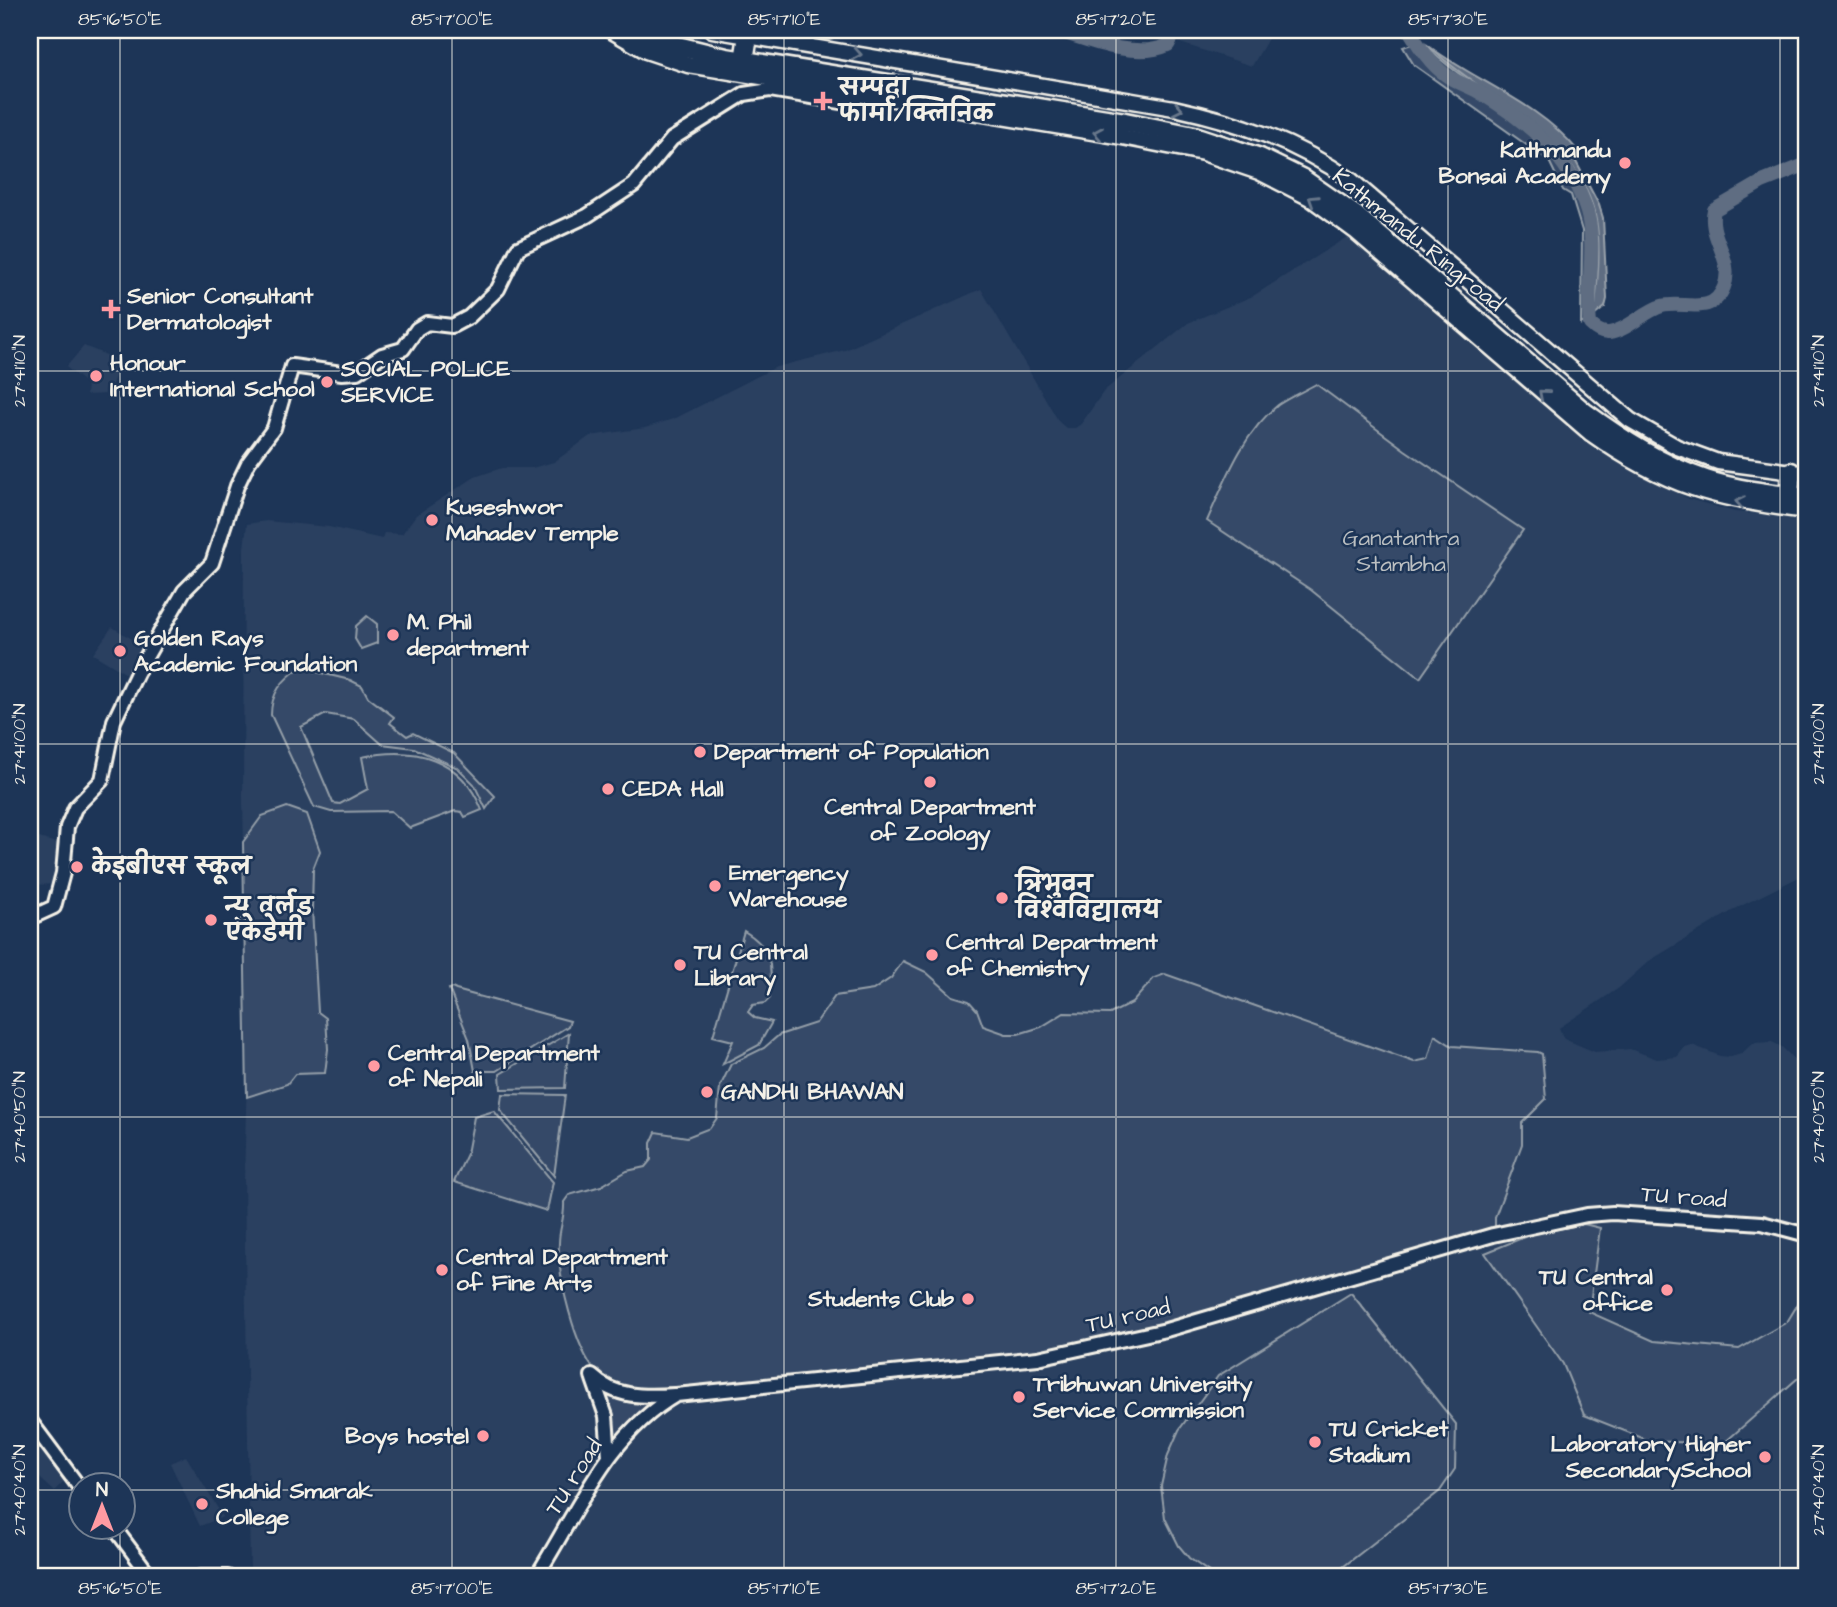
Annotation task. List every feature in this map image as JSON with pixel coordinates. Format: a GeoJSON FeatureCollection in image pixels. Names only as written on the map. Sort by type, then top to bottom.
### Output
{"type":"FeatureCollection","features":[{"type":"Feature","properties":{"kind":"highway","name":"Kathmandu Ringroad"},"geometry":{"type":"LineString","coordinates":[[635,30],[665,43],[746,49],[874,87],[1194,136],[1276,165],[1329,195],[1356,216],[1584,412],[1611,432],[1672,467],[1706,480],[1797,484]]}},
{"type":"Feature","properties":{"kind":"highway","name":"Kathmandu Ringroad"},"geometry":{"type":"LineString","coordinates":[[655,30],[681,40],[1160,120],[1213,132],[1276,155],[1317,177],[1375,219],[1474,306],[1626,432],[1702,470],[1740,480],[1797,484]]}},
{"type":"Feature","properties":{"kind":"highway","name":"Kathmandu Ringroad"},"geometry":{"type":"LineString","coordinates":[[1797,484],[1807,498]]}},
{"type":"Feature","properties":{"kind":"main road"},"geometry":{"type":"LineString","coordinates":[[610,30],[646,51],[688,65],[874,87],[1203,153],[1284,183],[1355,230],[1590,433],[1615,451],[1684,487],[1731,500],[1807,511]]}},
{"type":"Feature","properties":{"kind":"main road"},"geometry":{"type":"LineString","coordinates":[[712,30],[746,49]]}},
{"type":"Feature","properties":{"kind":"street"},"geometry":{"type":"LineString","coordinates":[[30,918],[54,907],[63,873],[67,827],[75,808],[102,780],[114,721],[137,673],[184,591],[212,564],[237,486],[248,463],[274,428],[292,366],[342,373],[357,372],[382,355],[403,349],[417,329],[426,323],[452,326],[469,317],[498,289],[518,248],[587,216],[634,185],[672,139],[744,94],[770,90],[864,106],[874,87]]}},
{"type":"Feature","properties":{"kind":"street","name":"TU road"},"geometry":{"type":"LineString","coordinates":[[536,1577],[609,1456],[645,1416],[676,1395],[1038,1358],[1166,1330],[1493,1236],[1587,1215],[1613,1213],[1762,1223],[1807,1235]]}},
{"type":"Feature","properties":{"kind":"street"},"geometry":{"type":"LineString","coordinates":[[609,1456],[606,1416],[592,1376],[601,1385],[625,1394],[676,1395]]}},
{"type":"Feature","properties":{"kind":"street"},"geometry":{"type":"LineString","coordinates":[[30,1421],[67,1470]]}},
{"type":"Feature","properties":{"kind":"street"},"geometry":{"type":"LineString","coordinates":[[125,1540],[151,1577]]}},
{"type":"Feature","properties":{"kind":"street"},"geometry":{"type":"LineString","coordinates":[[200,1577],[229,1577]]}},
{"type":"Feature","properties":{"kind":"shaded area"},"geometry":{"type":"Polygon","coordinates":[[[1181,30],[1273,30],[1252,66],[1177,42],[1181,30]]]}},
{"type":"Feature","properties":{"kind":"shaded area"},"geometry":{"type":"Polygon","coordinates":[[[1426,44],[1544,118],[1577,150],[1574,158],[1603,218],[1607,299],[1605,307],[1594,316],[1598,265],[1597,226],[1584,186],[1568,160],[1524,118],[1449,64],[1426,44]]]}},
{"type":"Feature","properties":{"kind":"shaded area","name":"त्रिभुवन विश्वविद्यालय"},"geometry":{"type":"Polygon","coordinates":[[[1347,237],[1602,453],[1689,499],[1735,512],[1807,518],[1807,873],[1737,908],[1649,961],[1619,988],[1559,1028],[1564,1039],[1595,1052],[1630,1049],[1657,1059],[1677,1057],[1685,1047],[1692,1045],[1720,1056],[1731,1057],[1741,1054],[1753,1043],[1772,1042],[1782,1047],[1807,1073],[1807,1577],[335,1577],[250,1571],[244,1180],[248,1040],[243,803],[244,548],[247,524],[266,521],[329,527],[382,539],[384,533],[402,534],[416,515],[475,477],[502,468],[532,468],[554,462],[590,436],[645,428],[676,418],[776,367],[845,350],[981,289],[1059,422],[1066,428],[1075,428],[1081,424],[1104,391],[1188,323],[1253,296],[1347,237]]]}},
{"type":"Feature","properties":{"kind":"shaded area","name":"Honour International School"},"geometry":{"type":"Polygon","coordinates":[[[84,346],[121,361],[108,394],[86,395],[87,384],[66,367],[84,346]]]}},
{"type":"Feature","properties":{"kind":"shaded area","name":"Golden Rays Academic Foundation"},"geometry":{"type":"Polygon","coordinates":[[[112,627],[147,648],[130,676],[93,654],[112,627]]]}},
{"type":"Feature","properties":{"kind":"shaded area"},"geometry":{"type":"Polygon","coordinates":[[[36,837],[63,845],[57,884],[30,885],[36,837]]]}},
{"type":"Feature","properties":{"kind":"shaded area"},"geometry":{"type":"Polygon","coordinates":[[[30,1421],[66,1474],[66,1479],[54,1491],[30,1469],[30,1421]]]}},
{"type":"Feature","properties":{"kind":"shaded area","name":"Shahid Smarak College"},"geometry":{"type":"Polygon","coordinates":[[[186,1456],[223,1517],[200,1526],[170,1463],[186,1456]]]}},
{"type":"Feature","properties":{"kind":"green space"},"geometry":{"type":"Polygon","coordinates":[[[1423,44],[1526,123],[1550,144],[1571,168],[1585,195],[1593,226],[1592,316],[1581,324],[1582,231],[1571,195],[1563,190],[1549,161],[1414,65],[1403,47],[1423,44]]]}},
{"type":"Feature","properties":{"kind":"green space","name":"Ganatantra Stambha"},"geometry":{"type":"Polygon","coordinates":[[[1316,384],[1405,450],[1523,530],[1420,678],[1311,590],[1207,521],[1228,474],[1254,430],[1278,405],[1316,384]]]}},
{"type":"Feature","properties":{"kind":"green space"},"geometry":{"type":"Polygon","coordinates":[[[367,616],[377,624],[377,643],[361,649],[355,639],[356,626],[367,616]]]}},
{"type":"Feature","properties":{"kind":"green space"},"geometry":{"type":"Polygon","coordinates":[[[300,668],[350,680],[362,686],[368,697],[394,717],[390,723],[407,736],[413,733],[454,753],[495,796],[486,809],[474,784],[458,768],[414,748],[382,744],[354,719],[326,714],[301,727],[333,803],[340,804],[368,789],[362,757],[400,753],[417,755],[449,767],[473,792],[482,810],[465,817],[462,812],[455,811],[410,828],[391,811],[331,812],[314,807],[271,715],[273,700],[279,688],[300,668]]]}},
{"type":"Feature","properties":{"kind":"green space"},"geometry":{"type":"Polygon","coordinates":[[[287,807],[307,814],[320,851],[313,869],[312,909],[318,1012],[326,1018],[328,1049],[325,1073],[295,1074],[287,1084],[247,1097],[243,842],[262,816],[287,807]]]}},
{"type":"Feature","properties":{"kind":"green space"},"geometry":{"type":"Polygon","coordinates":[[[744,931],[766,952],[770,968],[770,998],[765,1003],[753,1005],[748,1012],[755,1018],[772,1022],[759,1045],[723,1064],[733,1041],[713,1036],[744,931]]]}},
{"type":"Feature","properties":{"kind":"green space"},"geometry":{"type":"Polygon","coordinates":[[[903,961],[926,972],[953,996],[969,1001],[977,1010],[983,1026],[1006,1034],[1018,1034],[1041,1027],[1064,1013],[1110,1014],[1132,1003],[1154,978],[1165,974],[1414,1062],[1428,1059],[1435,1035],[1452,1046],[1538,1052],[1542,1054],[1546,1099],[1522,1123],[1522,1144],[1495,1217],[1495,1233],[1104,1339],[1059,1348],[921,1368],[677,1390],[633,1391],[607,1382],[589,1362],[575,1330],[564,1292],[559,1243],[564,1202],[569,1195],[601,1186],[627,1171],[645,1167],[651,1160],[651,1143],[656,1132],[687,1137],[710,1128],[717,1118],[720,1087],[731,1064],[764,1048],[779,1035],[816,1023],[835,996],[873,990],[891,978],[903,961]]]}},
{"type":"Feature","properties":{"kind":"green space"},"geometry":{"type":"Polygon","coordinates":[[[449,989],[570,1021],[568,1026],[497,1071],[475,1071],[469,1039],[449,989]]]}},
{"type":"Feature","properties":{"kind":"green space"},"geometry":{"type":"Polygon","coordinates":[[[569,1033],[565,1088],[501,1089],[500,1074],[569,1033]]]}},
{"type":"Feature","properties":{"kind":"green space"},"geometry":{"type":"Polygon","coordinates":[[[502,1094],[565,1095],[554,1176],[500,1110],[502,1094]]]}},
{"type":"Feature","properties":{"kind":"green space"},"geometry":{"type":"Polygon","coordinates":[[[494,1111],[553,1182],[547,1211],[454,1182],[467,1154],[474,1117],[494,1111]]]}},
{"type":"Feature","properties":{"kind":"green space"},"geometry":{"type":"Polygon","coordinates":[[[1584,1224],[1600,1228],[1589,1312],[1654,1341],[1739,1349],[1787,1322],[1807,1289],[1807,1370],[1723,1444],[1650,1441],[1584,1415],[1563,1364],[1485,1253],[1532,1234],[1584,1224]]]}},
{"type":"Feature","properties":{"kind":"green space"},"geometry":{"type":"Polygon","coordinates":[[[1801,1256],[1807,1257],[1807,1289],[1801,1256]]]}},
{"type":"Feature","properties":{"kind":"green space","name":"TU Cricket Stadium"},"geometry":{"type":"Polygon","coordinates":[[[1351,1293],[1456,1424],[1455,1469],[1440,1491],[1330,1577],[1216,1577],[1189,1558],[1179,1546],[1165,1518],[1161,1486],[1168,1455],[1179,1430],[1218,1376],[1351,1293]]]}},
{"type":"Feature","properties":{"kind":"green space"},"geometry":{"type":"Polygon","coordinates":[[[609,1394],[649,1404],[619,1438],[613,1435],[604,1397],[609,1394]]]}},
{"type":"Feature","properties":{"kind":"waterway"},"geometry":{"type":"LineString","coordinates":[[1056,30],[1112,47],[1142,50],[1168,45],[1176,30]]}},
{"type":"Feature","properties":{"kind":"waterway"},"geometry":{"type":"LineString","coordinates":[[1409,30],[1440,71],[1514,115],[1545,142],[1570,174],[1590,225],[1590,324],[1601,332],[1616,331],[1662,306],[1697,306],[1712,302],[1719,296],[1726,277],[1724,257],[1714,229],[1714,210],[1762,182],[1807,164]]}},
{"type":"Feature","properties":{"kind":"place","name":"सम्पदा फार्मा/क्लिनिक"},"geometry":{"type":"Point","coordinates":[823,101]}},
{"type":"Feature","properties":{"kind":"place","name":"Kathmandu Bonsai Academy"},"geometry":{"type":"Point","coordinates":[1625,163]}},
{"type":"Feature","properties":{"kind":"place","name":"Senior Consultant Dermatologist"},"geometry":{"type":"Point","coordinates":[111,309]}},
{"type":"Feature","properties":{"kind":"place","name":"Honour International School"},"geometry":{"type":"Point","coordinates":[96,376]}},
{"type":"Feature","properties":{"kind":"place","name":"SOCIAL POLICE SERVICE"},"geometry":{"type":"Point","coordinates":[327,382]}},
{"type":"Feature","properties":{"kind":"place","name":"Kuseshwor Mahadev Temple"},"geometry":{"type":"Point","coordinates":[432,520]}},
{"type":"Feature","properties":{"kind":"place","name":"M. Phil department"},"geometry":{"type":"Point","coordinates":[393,635]}},
{"type":"Feature","properties":{"kind":"place","name":"Golden Rays Academic Foundation"},"geometry":{"type":"Point","coordinates":[120,651]}},
{"type":"Feature","properties":{"kind":"place","name":"Department of Population"},"geometry":{"type":"Point","coordinates":[700,752]}},
{"type":"Feature","properties":{"kind":"place","name":"Central Department of Zoology"},"geometry":{"type":"Point","coordinates":[930,782]}},
{"type":"Feature","properties":{"kind":"place","name":"CEDA Hall"},"geometry":{"type":"Point","coordinates":[608,789]}},
{"type":"Feature","properties":{"kind":"place","name":"केइबीएस स्कूल"},"geometry":{"type":"Point","coordinates":[77,867]}},
{"type":"Feature","properties":{"kind":"place","name":"Emergency Warehouse"},"geometry":{"type":"Point","coordinates":[715,886]}},
{"type":"Feature","properties":{"kind":"place","name":"त्रिभुवन विश्वविद्यालय"},"geometry":{"type":"Point","coordinates":[1002,898]}},
{"type":"Feature","properties":{"kind":"place","name":"न्यु वर्लड एकेडेमी"},"geometry":{"type":"Point","coordinates":[211,920]}},
{"type":"Feature","properties":{"kind":"place","name":"Central Department of Chemistry"},"geometry":{"type":"Point","coordinates":[932,955]}},
{"type":"Feature","properties":{"kind":"place","name":"TU Central Library"},"geometry":{"type":"Point","coordinates":[680,965]}},
{"type":"Feature","properties":{"kind":"place","name":"Central Department of Nepali"},"geometry":{"type":"Point","coordinates":[374,1066]}},
{"type":"Feature","properties":{"kind":"place","name":"GANDHI BHAWAN"},"geometry":{"type":"Point","coordinates":[707,1092]}},
{"type":"Feature","properties":{"kind":"place","name":"Central Department of Fine Arts"},"geometry":{"type":"Point","coordinates":[442,1270]}},
{"type":"Feature","properties":{"kind":"place","name":"TU Central office"},"geometry":{"type":"Point","coordinates":[1667,1290]}},
{"type":"Feature","properties":{"kind":"place","name":"Students Club"},"geometry":{"type":"Point","coordinates":[968,1299]}},
{"type":"Feature","properties":{"kind":"place","name":"Tribhuwan University Service Commission"},"geometry":{"type":"Point","coordinates":[1019,1397]}},
{"type":"Feature","properties":{"kind":"place","name":"Boys hostel"},"geometry":{"type":"Point","coordinates":[483,1436]}},
{"type":"Feature","properties":{"kind":"place","name":"TU Cricket Stadium"},"geometry":{"type":"Point","coordinates":[1315,1442]}},
{"type":"Feature","properties":{"kind":"place","name":"Laboratory Higher SecondarySchool"},"geometry":{"type":"Point","coordinates":[1765,1457]}},
{"type":"Feature","properties":{"kind":"place","name":"Shahid Smarak College"},"geometry":{"type":"Point","coordinates":[202,1504]}}]}
